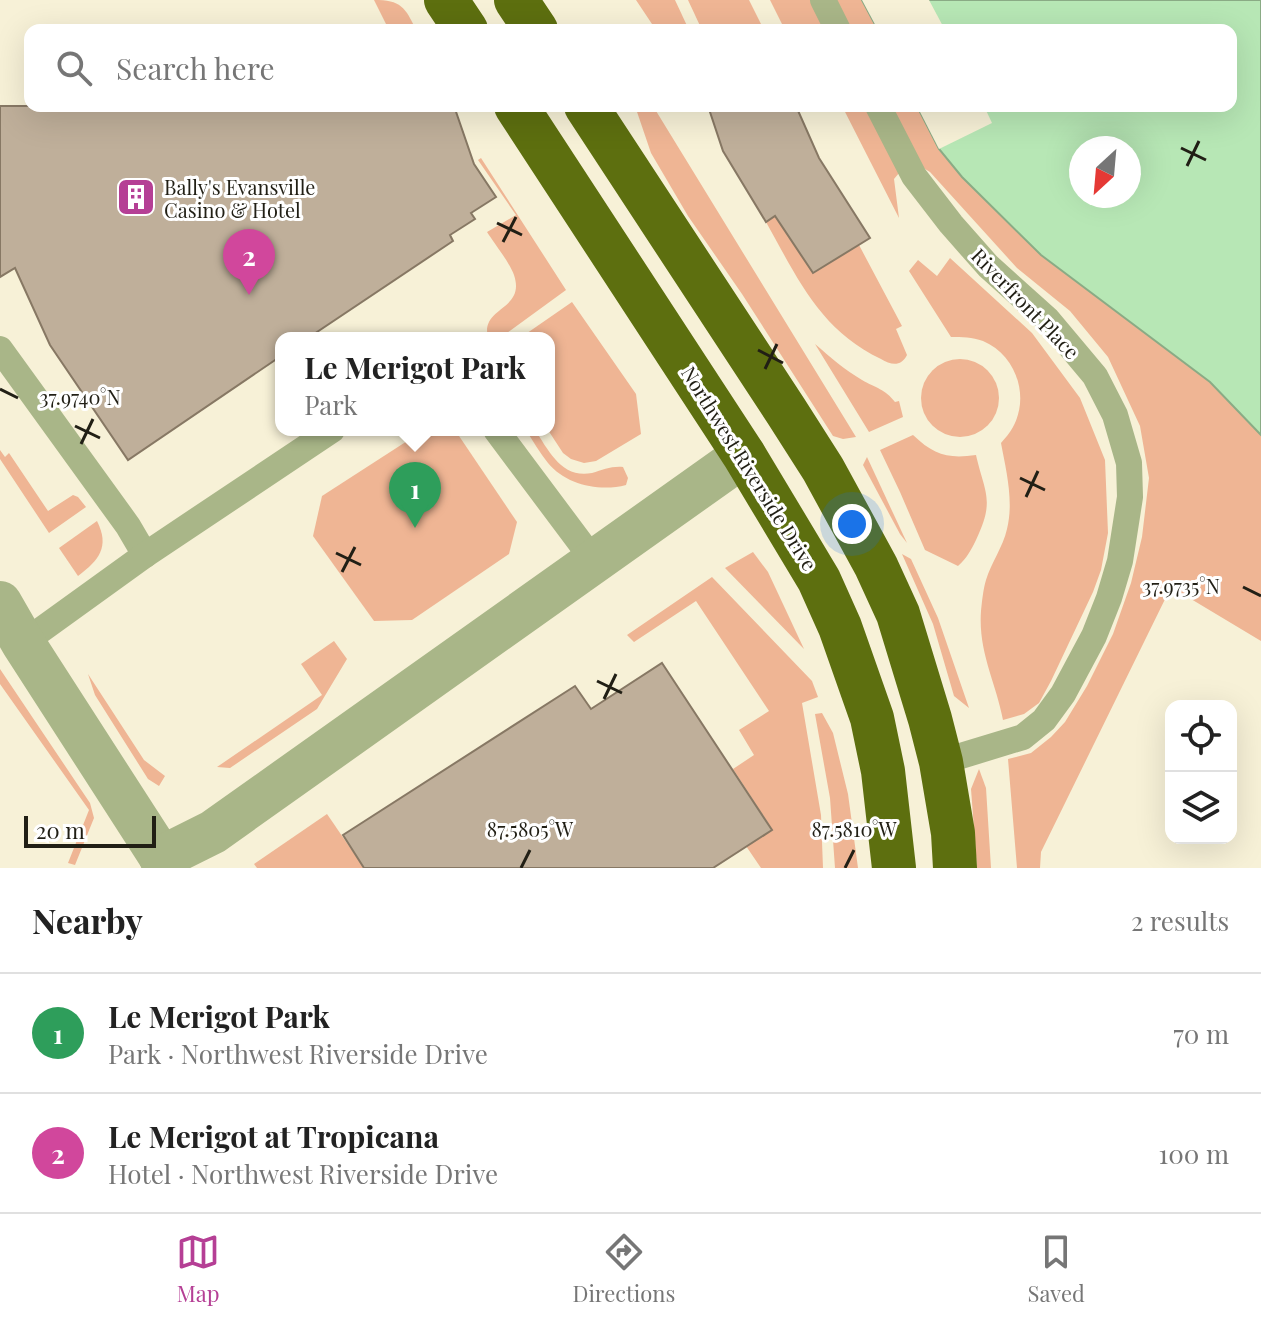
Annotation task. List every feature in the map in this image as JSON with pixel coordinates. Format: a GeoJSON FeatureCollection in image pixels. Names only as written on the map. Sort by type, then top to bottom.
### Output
{"type":"FeatureCollection","features":[{"type":"Feature","properties":{"kind":"highway"},"geometry":{"type":"LineString","coordinates":[[446,0],[462,24]]}},
{"type":"Feature","properties":{"kind":"highway"},"geometry":{"type":"LineString","coordinates":[[516,0],[532,24]]}},
{"type":"Feature","properties":{"kind":"highway","name":"Northwest Riverside Drive"},"geometry":{"type":"LineString","coordinates":[[520,112],[744,455],[819,580],[845,641],[872,718],[883,771],[894,868]]}},
{"type":"Feature","properties":{"kind":"highway"},"geometry":{"type":"LineString","coordinates":[[590,112],[786,411],[852,520],[898,614],[941,762],[953,833],[955,868]]}},
{"type":"Feature","properties":{"kind":"street"},"geometry":{"type":"LineString","coordinates":[[0,603],[164,863],[213,832],[744,455]]}},
{"type":"Feature","properties":{"kind":"lane"},"geometry":{"type":"LineString","coordinates":[[823,0],[835,24]]}},
{"type":"Feature","properties":{"kind":"lane","name":"Riverfront Place"},"geometry":{"type":"LineString","coordinates":[[881,112],[914,176],[951,224],[988,266],[1048,320],[1095,376],[1115,415],[1129,463],[1130,497],[1120,561],[1094,636],[1063,694],[1044,720],[1023,737],[941,762]]}},
{"type":"Feature","properties":{"kind":"lane"},"geometry":{"type":"LineString","coordinates":[[0,349],[128,526],[145,555]]}},
{"type":"Feature","properties":{"kind":"lane"},"geometry":{"type":"LineString","coordinates":[[500,436],[594,561]]}},
{"type":"Feature","properties":{"kind":"lane"},"geometry":{"type":"LineString","coordinates":[[23,643],[305,440]]}},
{"type":"Feature","properties":{"kind":"shaded area"},"geometry":{"type":"Polygon","coordinates":[[[374,0],[390,1],[401,6],[413,24],[386,24],[374,0]]]}},
{"type":"Feature","properties":{"kind":"shaded area"},"geometry":{"type":"Polygon","coordinates":[[[636,0],[675,0],[686,24],[652,24],[636,0]]]}},
{"type":"Feature","properties":{"kind":"shaded area"},"geometry":{"type":"Polygon","coordinates":[[[688,0],[749,0],[761,24],[699,24],[688,0]]]}},
{"type":"Feature","properties":{"kind":"shaded area"},"geometry":{"type":"Polygon","coordinates":[[[770,0],[862,0],[875,24],[782,24],[770,0]]]}},
{"type":"Feature","properties":{"kind":"shaded area"},"geometry":{"type":"Polygon","coordinates":[[[862,0],[1261,0],[1261,435],[1210,382],[1041,255],[962,177],[939,149],[920,112],[1237,112],[1237,24],[875,24],[862,0]]]}},
{"type":"Feature","properties":{"kind":"shaded area"},"geometry":{"type":"Polygon","coordinates":[[[637,112],[657,112],[856,437],[843,439],[833,436],[688,216],[651,153],[637,112]]]}},
{"type":"Feature","properties":{"kind":"shaded area"},"geometry":{"type":"Polygon","coordinates":[[[845,112],[920,112],[939,149],[962,177],[1041,255],[1210,382],[1261,435],[1261,641],[1171,587],[1041,852],[1040,868],[1017,868],[1008,759],[1031,753],[1065,722],[1113,634],[1131,583],[1142,537],[1149,478],[1140,426],[1108,357],[1070,311],[1017,268],[930,172],[910,160],[894,179],[899,218],[845,112]]]}},
{"type":"Feature","properties":{"kind":"shaded area"},"geometry":{"type":"Polygon","coordinates":[[[481,158],[566,290],[508,332],[487,332],[490,320],[514,296],[516,287],[512,270],[487,232],[516,215],[478,160],[481,158]]]}},
{"type":"Feature","properties":{"kind":"shaded area"},"geometry":{"type":"Polygon","coordinates":[[[775,216],[813,273],[859,245],[902,326],[896,329],[907,355],[902,362],[888,363],[860,347],[826,318],[800,283],[766,222],[775,216]]]}},
{"type":"Feature","properties":{"kind":"shaded area"},"geometry":{"type":"Polygon","coordinates":[[[950,258],[1032,333],[1080,398],[1105,460],[1108,533],[1093,592],[1039,703],[1024,714],[1003,720],[982,640],[981,611],[986,580],[1003,542],[1009,518],[1001,443],[1018,415],[1020,390],[1011,366],[994,347],[975,339],[951,337],[909,271],[918,260],[937,276],[950,258]]]}},
{"type":"Feature","properties":{"kind":"shaded area"},"geometry":{"type":"Polygon","coordinates":[[[572,302],[636,394],[641,434],[596,461],[584,463],[563,453],[552,436],[555,436],[555,332],[529,332],[572,302]]]}},
{"type":"Feature","properties":{"kind":"shaded area"},"geometry":{"type":"Polygon","coordinates":[[[815,344],[850,372],[884,391],[895,402],[899,401],[903,417],[869,432],[815,344]]]}},
{"type":"Feature","properties":{"kind":"shaded area"},"geometry":{"type":"Polygon","coordinates":[[[960,359],[975,362],[988,370],[996,383],[999,398],[996,413],[988,426],[975,434],[960,437],[945,434],[932,426],[924,413],[921,398],[924,383],[932,370],[945,362],[960,359]]]}},
{"type":"Feature","properties":{"kind":"shaded area"},"geometry":{"type":"Polygon","coordinates":[[[913,435],[942,454],[976,455],[987,506],[972,547],[958,566],[925,550],[880,450],[913,435]]]}},
{"type":"Feature","properties":{"kind":"shaded area"},"geometry":{"type":"Polygon","coordinates":[[[415,436],[459,436],[517,522],[509,554],[412,620],[374,621],[313,536],[322,496],[415,436]]]}},
{"type":"Feature","properties":{"kind":"shaded area"},"geometry":{"type":"Polygon","coordinates":[[[530,436],[539,436],[558,462],[572,472],[582,474],[623,467],[628,478],[626,485],[616,487],[584,485],[564,477],[548,463],[530,436]]]}},
{"type":"Feature","properties":{"kind":"shaded area"},"geometry":{"type":"Polygon","coordinates":[[[0,450],[5,457],[9,453],[48,511],[73,495],[86,507],[49,533],[0,459],[0,450]]]}},
{"type":"Feature","properties":{"kind":"shaded area"},"geometry":{"type":"Polygon","coordinates":[[[867,457],[907,543],[863,465],[867,457]]]}},
{"type":"Feature","properties":{"kind":"shaded area"},"geometry":{"type":"Polygon","coordinates":[[[97,521],[102,538],[100,552],[78,576],[59,548],[97,521]]]}},
{"type":"Feature","properties":{"kind":"shaded area"},"geometry":{"type":"Polygon","coordinates":[[[753,552],[768,572],[804,649],[725,568],[753,552]]]}},
{"type":"Feature","properties":{"kind":"shaded area"},"geometry":{"type":"Polygon","coordinates":[[[902,554],[911,559],[938,618],[969,708],[954,696],[933,624],[902,554]]]}},
{"type":"Feature","properties":{"kind":"shaded area"},"geometry":{"type":"Polygon","coordinates":[[[712,577],[812,681],[818,697],[802,703],[821,815],[823,868],[761,868],[746,846],[772,829],[733,769],[754,755],[739,730],[769,711],[696,601],[634,642],[627,635],[712,577]]]}},
{"type":"Feature","properties":{"kind":"shaded area"},"geometry":{"type":"Polygon","coordinates":[[[334,641],[347,659],[317,709],[230,768],[217,767],[322,695],[301,664],[334,641]]]}},
{"type":"Feature","properties":{"kind":"shaded area"},"geometry":{"type":"Polygon","coordinates":[[[0,669],[90,803],[94,818],[75,865],[68,863],[89,810],[0,684],[0,669]]]}},
{"type":"Feature","properties":{"kind":"shaded area"},"geometry":{"type":"Polygon","coordinates":[[[88,674],[144,760],[165,776],[159,786],[148,779],[95,695],[88,674]]]}},
{"type":"Feature","properties":{"kind":"shaded area"},"geometry":{"type":"Polygon","coordinates":[[[822,713],[833,733],[848,794],[858,868],[835,868],[830,798],[815,714],[822,713]]]}},
{"type":"Feature","properties":{"kind":"shaded area"},"geometry":{"type":"Polygon","coordinates":[[[979,769],[986,788],[991,868],[977,868],[971,789],[979,769]]]}},
{"type":"Feature","properties":{"kind":"shaded area"},"geometry":{"type":"Polygon","coordinates":[[[327,814],[364,868],[257,868],[254,864],[327,814]]]}},
{"type":"Feature","properties":{"kind":"pier"},"geometry":{"type":"Polygon","coordinates":[[[862,0],[929,0],[942,24],[875,24],[862,0]]]}},
{"type":"Feature","properties":{"kind":"pier"},"geometry":{"type":"Polygon","coordinates":[[[920,112],[987,112],[992,123],[939,149],[920,112]]]}},
{"type":"Feature","properties":{"kind":"building"},"geometry":{"type":"Polygon","coordinates":[[[0,106],[24,106],[24,112],[456,112],[474,164],[496,197],[471,213],[475,219],[450,235],[453,241],[317,332],[275,332],[275,360],[128,460],[50,345],[15,268],[0,277],[0,106]]]}},
{"type":"Feature","properties":{"kind":"building"},"geometry":{"type":"Polygon","coordinates":[[[710,112],[799,112],[819,158],[870,238],[813,273],[775,216],[766,222],[723,151],[710,112]]]}},
{"type":"Feature","properties":{"kind":"building"},"geometry":{"type":"Polygon","coordinates":[[[662,663],[772,830],[713,868],[364,868],[343,835],[575,686],[591,709],[662,663]]]}},
{"type":"Feature","properties":{"kind":"place","name":"Bally's Evansville Casino & Hotel"},"geometry":{"type":"Point","coordinates":[136,197]}},
{"type":"Feature","properties":{"kind":"place","name":"Le Merigot at Tropicana"},"geometry":{"type":"Point","coordinates":[249,295]}},
{"type":"Feature","properties":{"kind":"place","name":"Le Merigot Park"},"geometry":{"type":"Point","coordinates":[415,528]}}]}
